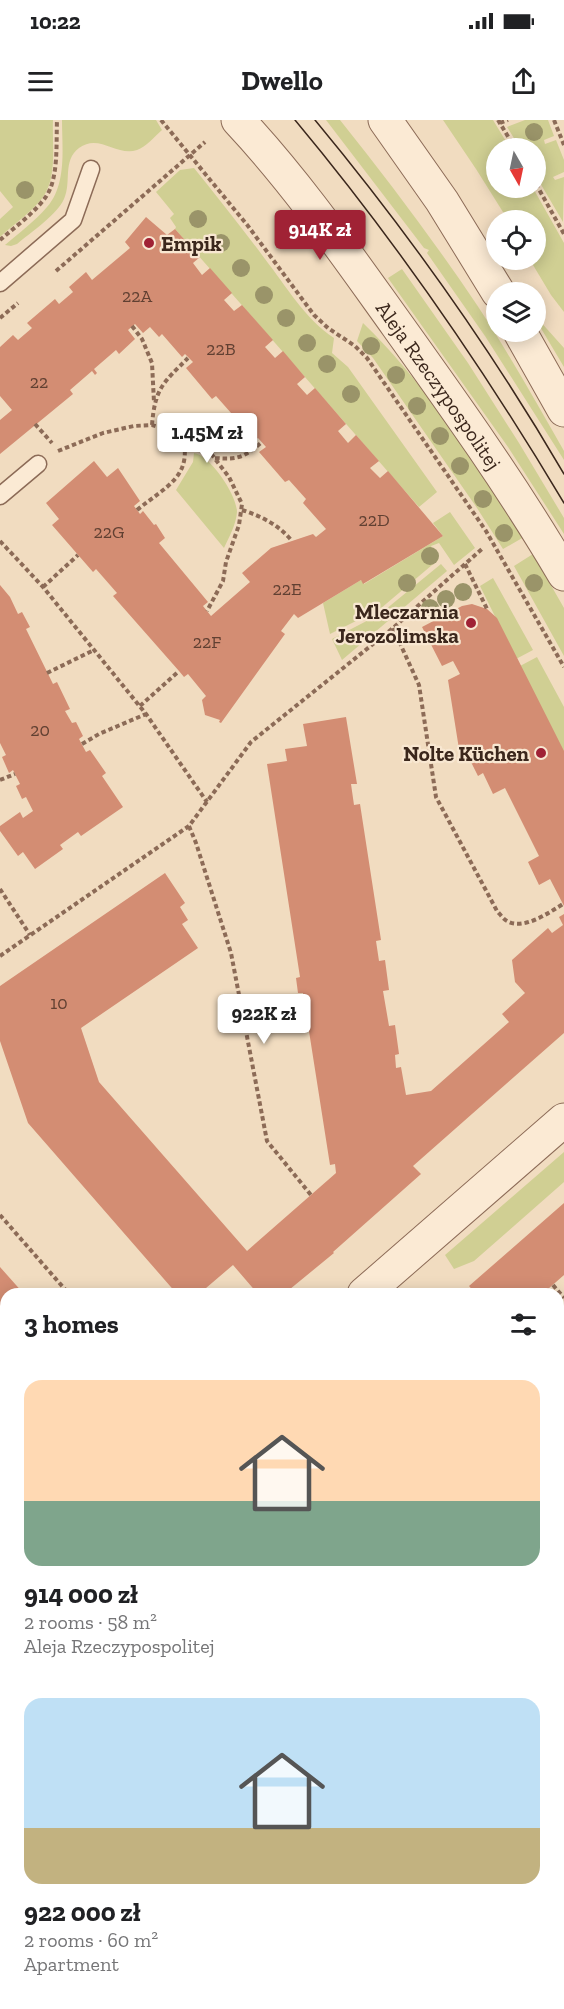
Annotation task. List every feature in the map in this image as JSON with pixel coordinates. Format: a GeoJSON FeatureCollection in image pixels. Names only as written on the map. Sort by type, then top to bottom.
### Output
{"type":"FeatureCollection","features":[{"type":"Feature","properties":{"kind":"street","name":"Aleja Rzeczypospolitej"},"geometry":{"type":"LineString","coordinates":[[238,120],[297,188],[344,251],[503,476],[564,574]]}},
{"type":"Feature","properties":{"kind":"street"},"geometry":{"type":"LineString","coordinates":[[385,120],[442,201],[492,282]]}},
{"type":"Feature","properties":{"kind":"street"},"geometry":{"type":"LineString","coordinates":[[526,342],[559,394]]}},
{"type":"Feature","properties":{"kind":"street"},"geometry":{"type":"LineString","coordinates":[[371,1288],[564,1120]]}},
{"type":"Feature","properties":{"kind":"lane"},"geometry":{"type":"LineString","coordinates":[[0,283],[73,220],[92,169]]}},
{"type":"Feature","properties":{"kind":"lane"},"geometry":{"type":"LineString","coordinates":[[0,496],[38,464]]}},
{"type":"Feature","properties":{"kind":"path"},"geometry":{"type":"LineString","coordinates":[[0,240],[47,197],[54,179],[57,120]]}},
{"type":"Feature","properties":{"kind":"path"},"geometry":{"type":"LineString","coordinates":[[161,120],[248,226],[314,315],[367,358],[486,531],[564,667]]}},
{"type":"Feature","properties":{"kind":"path"},"geometry":{"type":"LineString","coordinates":[[508,120],[499,122],[509,138]]}},
{"type":"Feature","properties":{"kind":"path"},"geometry":{"type":"LineString","coordinates":[[554,120],[564,145]]}},
{"type":"Feature","properties":{"kind":"path"},"geometry":{"type":"LineString","coordinates":[[52,274],[205,142]]}},
{"type":"Feature","properties":{"kind":"path"},"geometry":{"type":"LineString","coordinates":[[545,198],[563,228],[564,234]]}},
{"type":"Feature","properties":{"kind":"path"},"geometry":{"type":"LineString","coordinates":[[0,318],[26,296]]}},
{"type":"Feature","properties":{"kind":"path"},"geometry":{"type":"LineString","coordinates":[[132,327],[142,339],[152,363],[154,402],[152,425]]}},
{"type":"Feature","properties":{"kind":"path"},"geometry":{"type":"LineString","coordinates":[[154,402],[161,386],[189,358]]}},
{"type":"Feature","properties":{"kind":"path"},"geometry":{"type":"LineString","coordinates":[[58,451],[103,433],[134,426],[152,425],[182,434],[209,451],[229,477],[242,504],[242,510],[226,562],[223,581],[207,611]]}},
{"type":"Feature","properties":{"kind":"path"},"geometry":{"type":"LineString","coordinates":[[137,510],[167,487],[185,464],[186,447],[182,434]]}},
{"type":"Feature","properties":{"kind":"path"},"geometry":{"type":"LineString","coordinates":[[215,458],[233,460],[246,456],[262,442]]}},
{"type":"Feature","properties":{"kind":"path"},"geometry":{"type":"LineString","coordinates":[[242,510],[260,516],[285,533],[292,541]]}},
{"type":"Feature","properties":{"kind":"path"},"geometry":{"type":"LineString","coordinates":[[0,541],[43,587],[140,706],[207,802]]}},
{"type":"Feature","properties":{"kind":"path"},"geometry":{"type":"LineString","coordinates":[[0,956],[189,826],[251,742],[393,628],[483,548]]}},
{"type":"Feature","properties":{"kind":"path"},"geometry":{"type":"LineString","coordinates":[[43,587],[78,555]]}},
{"type":"Feature","properties":{"kind":"path"},"geometry":{"type":"LineString","coordinates":[[465,564],[488,609]]}},
{"type":"Feature","properties":{"kind":"path"},"geometry":{"type":"LineString","coordinates":[[393,628],[419,685],[436,797],[497,910],[506,921],[522,924],[541,917],[563,904]]}},
{"type":"Feature","properties":{"kind":"path"},"geometry":{"type":"LineString","coordinates":[[47,673],[94,650]]}},
{"type":"Feature","properties":{"kind":"path"},"geometry":{"type":"LineString","coordinates":[[140,706],[179,671]]}},
{"type":"Feature","properties":{"kind":"path"},"geometry":{"type":"LineString","coordinates":[[82,744],[99,734],[146,714]]}},
{"type":"Feature","properties":{"kind":"path"},"geometry":{"type":"LineString","coordinates":[[0,780],[15,774]]}},
{"type":"Feature","properties":{"kind":"path"},"geometry":{"type":"LineString","coordinates":[[189,826],[231,953],[267,1141],[311,1195]]}},
{"type":"Feature","properties":{"kind":"path"},"geometry":{"type":"LineString","coordinates":[[0,889],[30,935]]}},
{"type":"Feature","properties":{"kind":"path"},"geometry":{"type":"LineString","coordinates":[[0,1215],[64,1288]]}},
{"type":"Feature","properties":{"kind":"shaded area"},"geometry":{"type":"Polygon","coordinates":[[[0,120],[53,120],[53,168],[49,186],[41,200],[0,237],[0,219],[13,207],[0,191],[0,120]]]}},
{"type":"Feature","properties":{"kind":"shaded area"},"geometry":{"type":"Polygon","coordinates":[[[62,120],[156,120],[162,130],[137,150],[122,151],[94,143],[79,148],[69,165],[66,192],[61,205],[17,244],[5,245],[47,207],[58,188],[63,154],[62,120]]]}},
{"type":"Feature","properties":{"kind":"shaded area"},"geometry":{"type":"Polygon","coordinates":[[[326,120],[340,120],[410,211],[486,320],[486,338],[427,253],[429,250],[424,248],[326,120]]]}},
{"type":"Feature","properties":{"kind":"shaded area"},"geometry":{"type":"Polygon","coordinates":[[[443,120],[493,120],[504,138],[486,138],[486,185],[443,120]]]}},
{"type":"Feature","properties":{"kind":"shaded area"},"geometry":{"type":"Polygon","coordinates":[[[525,120],[548,120],[554,136],[546,139],[514,138],[507,127],[525,120]]]}},
{"type":"Feature","properties":{"kind":"shaded area"},"geometry":{"type":"Polygon","coordinates":[[[556,140],[564,160],[564,172],[553,177],[555,180],[564,177],[563,222],[546,193],[546,144],[556,140]]]}},
{"type":"Feature","properties":{"kind":"shaded area"},"geometry":{"type":"Polygon","coordinates":[[[194,168],[296,302],[334,338],[332,353],[348,367],[437,492],[419,507],[175,229],[170,218],[174,214],[156,192],[180,170],[194,168]]]}},
{"type":"Feature","properties":{"kind":"shaded area"},"geometry":{"type":"Polygon","coordinates":[[[494,198],[539,198],[545,210],[502,210],[494,198]]]}},
{"type":"Feature","properties":{"kind":"shaded area"},"geometry":{"type":"Polygon","coordinates":[[[546,211],[564,243],[564,312],[546,287],[546,282],[543,282],[536,270],[546,270],[546,211]]]}},
{"type":"Feature","properties":{"kind":"shaded area"},"geometry":{"type":"Polygon","coordinates":[[[402,269],[468,363],[519,443],[564,518],[564,534],[508,447],[388,278],[402,269]]]}},
{"type":"Feature","properties":{"kind":"shaded area"},"geometry":{"type":"Polygon","coordinates":[[[363,323],[429,398],[524,537],[503,549],[373,358],[357,341],[363,323]]]}},
{"type":"Feature","properties":{"kind":"shaded area"},"geometry":{"type":"Polygon","coordinates":[[[546,328],[564,348],[564,367],[546,337],[546,328]]]}},
{"type":"Feature","properties":{"kind":"shaded area"},"geometry":{"type":"Polygon","coordinates":[[[489,342],[499,342],[564,451],[564,460],[489,342]]]}},
{"type":"Feature","properties":{"kind":"shaded area"},"geometry":{"type":"Polygon","coordinates":[[[194,453],[200,455],[215,468],[228,486],[236,505],[235,522],[224,548],[176,490],[193,462],[194,453]]]}},
{"type":"Feature","properties":{"kind":"shaded area"},"geometry":{"type":"Polygon","coordinates":[[[450,512],[475,548],[454,565],[439,543],[431,546],[438,560],[380,609],[330,634],[323,603],[361,580],[364,584],[443,536],[433,523],[450,512]]]}},
{"type":"Feature","properties":{"kind":"shaded area"},"geometry":{"type":"Polygon","coordinates":[[[533,554],[564,608],[564,656],[514,566],[533,554]]]}},
{"type":"Feature","properties":{"kind":"shaded area"},"geometry":{"type":"Polygon","coordinates":[[[441,564],[447,571],[342,660],[332,639],[380,614],[441,564]]]}},
{"type":"Feature","properties":{"kind":"shaded area"},"geometry":{"type":"Polygon","coordinates":[[[493,578],[533,650],[516,659],[480,586],[493,578]]]}},
{"type":"Feature","properties":{"kind":"shaded area"},"geometry":{"type":"Polygon","coordinates":[[[537,657],[564,707],[564,753],[520,666],[537,657]]]}},
{"type":"Feature","properties":{"kind":"shaded area"},"geometry":{"type":"Polygon","coordinates":[[[564,1152],[564,1182],[474,1261],[454,1269],[445,1255],[564,1152]]]}},
{"type":"Feature","properties":{"kind":"building"},"geometry":{"type":"Polygon","coordinates":[[[146,217],[167,235],[175,229],[200,257],[193,263],[202,275],[210,268],[232,293],[224,300],[234,311],[242,305],[273,340],[265,347],[275,358],[283,351],[305,377],[297,384],[307,395],[315,388],[346,424],[338,431],[348,443],[356,435],[379,461],[370,468],[380,478],[388,471],[443,536],[363,584],[361,580],[298,618],[294,614],[281,631],[285,634],[221,723],[220,720],[205,715],[202,700],[206,696],[188,674],[184,677],[113,596],[117,593],[96,569],[93,572],[52,525],[59,519],[46,503],[94,461],[107,477],[118,468],[140,501],[134,506],[140,514],[143,511],[154,525],[156,524],[165,538],[159,543],[208,602],[203,606],[211,616],[250,582],[242,573],[271,548],[313,534],[316,537],[326,529],[303,503],[306,499],[289,480],[285,482],[259,452],[266,447],[258,438],[255,440],[216,396],[212,399],[186,368],[193,362],[185,354],[182,357],[162,334],[159,337],[150,327],[143,333],[135,324],[128,330],[135,339],[119,354],[116,350],[94,369],[97,373],[95,375],[92,371],[70,390],[73,394],[0,454],[0,420],[12,410],[0,396],[0,347],[13,335],[18,340],[32,328],[27,323],[55,299],[59,304],[73,292],[69,287],[86,272],[92,280],[130,248],[125,242],[146,217]]]}},
{"type":"Feature","properties":{"kind":"building"},"geometry":{"type":"Polygon","coordinates":[[[0,585],[10,597],[18,614],[22,612],[30,627],[26,629],[53,684],[57,682],[70,709],[65,711],[72,723],[76,722],[83,736],[79,739],[86,752],[90,750],[106,773],[102,776],[123,807],[81,836],[78,832],[60,845],[63,849],[35,869],[23,852],[18,856],[0,831],[0,826],[20,812],[23,818],[33,811],[26,797],[22,799],[16,786],[20,784],[13,770],[9,773],[2,757],[6,755],[0,743],[0,585]]]}},
{"type":"Feature","properties":{"kind":"building"},"geometry":{"type":"Polygon","coordinates":[[[472,604],[487,609],[497,618],[564,751],[564,906],[550,879],[539,885],[528,862],[539,856],[505,788],[493,794],[483,773],[478,776],[470,760],[466,762],[459,749],[448,680],[460,674],[453,661],[442,666],[422,627],[462,606],[472,604]]]}},
{"type":"Feature","properties":{"kind":"building"},"geometry":{"type":"Polygon","coordinates":[[[346,717],[357,784],[351,784],[354,805],[360,804],[381,940],[376,941],[379,961],[385,960],[389,990],[383,991],[389,1026],[395,1025],[399,1054],[395,1055],[396,1068],[401,1067],[406,1095],[431,1091],[509,1022],[502,1014],[525,993],[515,982],[512,960],[548,928],[552,933],[563,925],[559,917],[564,914],[564,1033],[413,1166],[421,1174],[334,1253],[291,1288],[253,1288],[233,1265],[206,1288],[172,1288],[28,1123],[0,1041],[0,986],[165,873],[185,903],[180,907],[188,920],[182,924],[198,948],[81,1028],[99,1082],[247,1251],[336,1173],[335,1164],[330,1165],[303,993],[298,993],[296,978],[300,977],[267,764],[287,761],[285,749],[307,746],[303,724],[346,717]]]}},
{"type":"Feature","properties":{"kind":"building"},"geometry":{"type":"Polygon","coordinates":[[[564,1203],[564,1275],[549,1288],[471,1288],[469,1286],[564,1203]]]}},
{"type":"Feature","properties":{"kind":"building"},"geometry":{"type":"Polygon","coordinates":[[[0,1267],[19,1288],[0,1288],[0,1267]]]}},
{"type":"Feature","properties":{"kind":"tram line"},"geometry":{"type":"LineString","coordinates":[[295,120],[368,212],[437,306],[534,453],[564,503]]}},
{"type":"Feature","properties":{"kind":"tram line"},"geometry":{"type":"LineString","coordinates":[[315,120],[447,292],[536,427],[564,474]]}},
{"type":"Feature","properties":{"kind":"place","name":"Empik"},"geometry":{"type":"Point","coordinates":[149,243]}},
{"type":"Feature","properties":{"kind":"place","name":"Mleczarnia Jerozolimska"},"geometry":{"type":"Point","coordinates":[471,623]}},
{"type":"Feature","properties":{"kind":"place","name":"Nolte Küchen"},"geometry":{"type":"Point","coordinates":[541,753]}}]}
